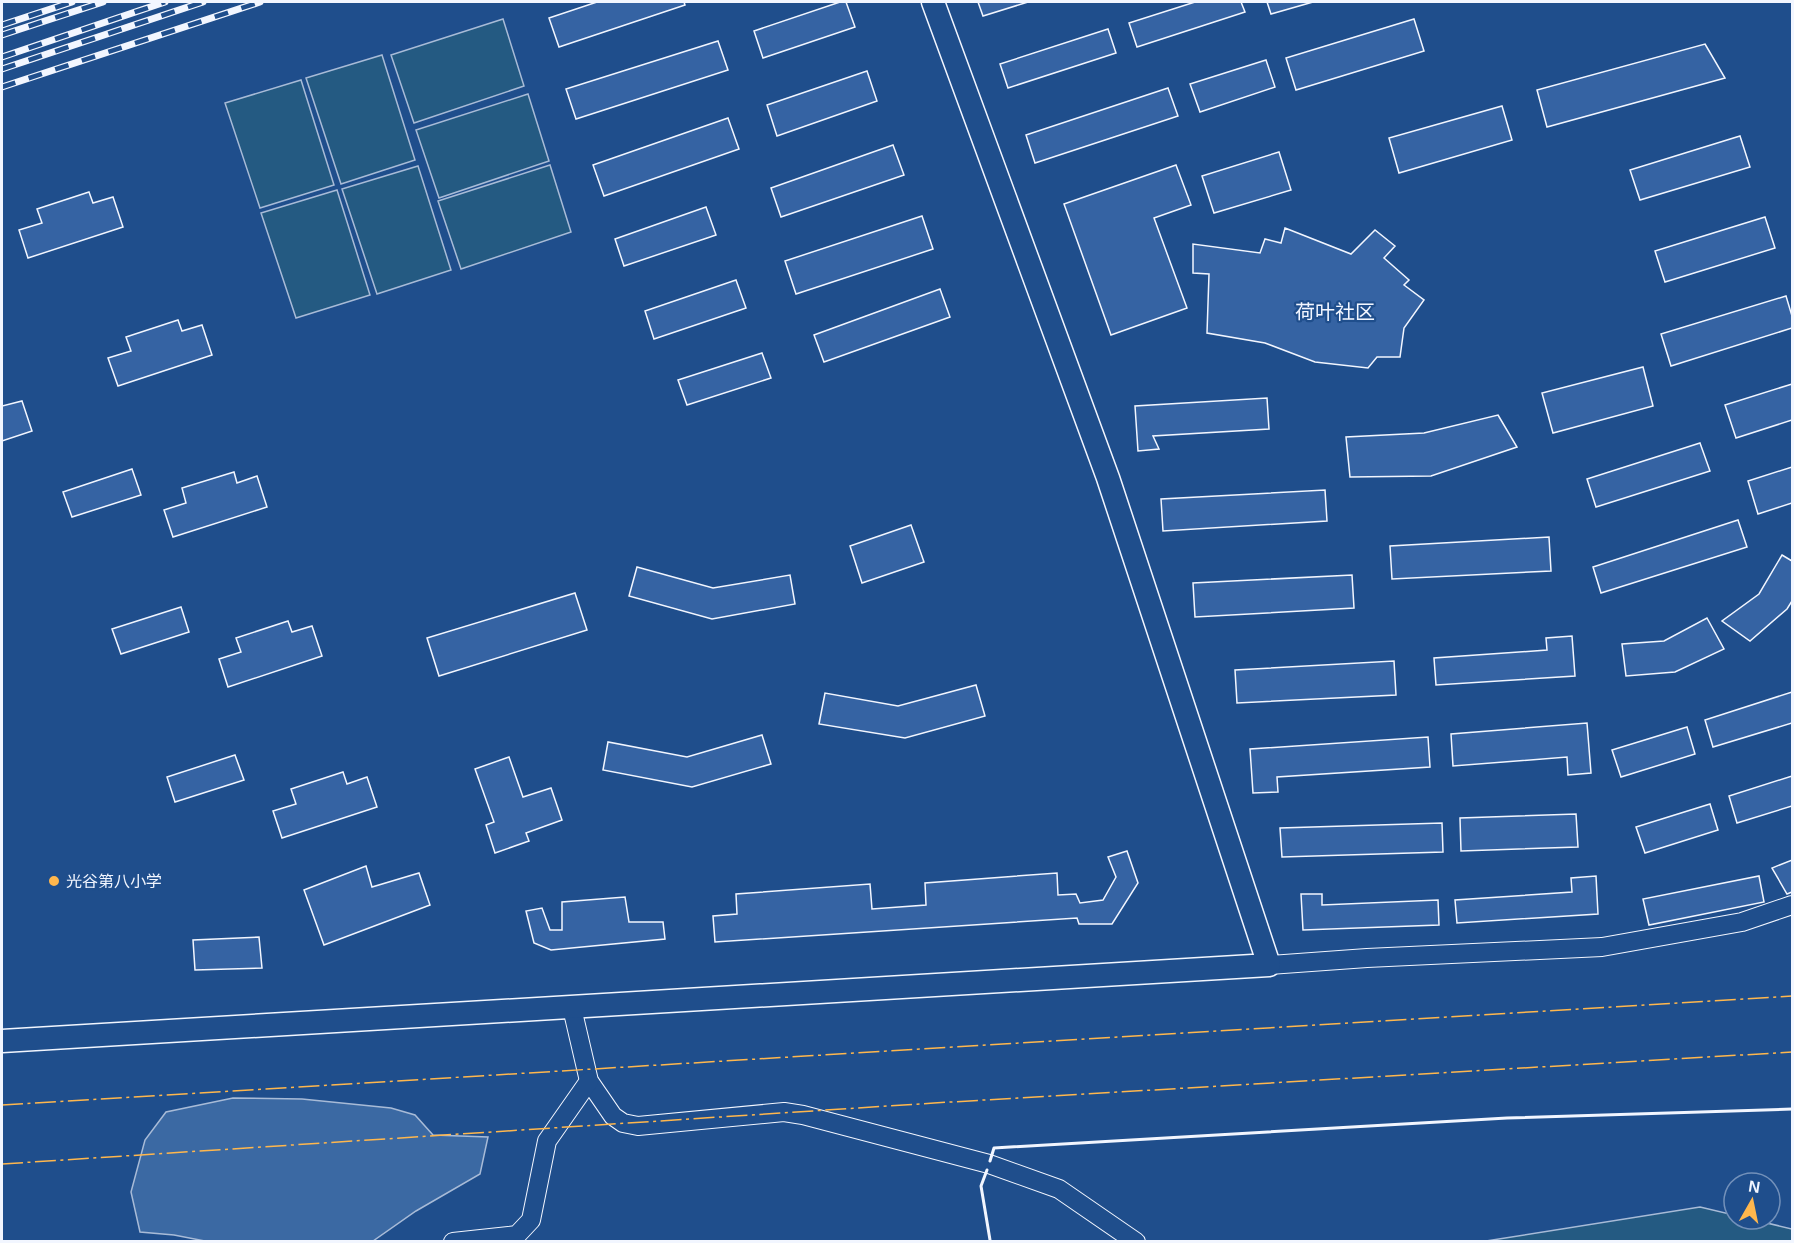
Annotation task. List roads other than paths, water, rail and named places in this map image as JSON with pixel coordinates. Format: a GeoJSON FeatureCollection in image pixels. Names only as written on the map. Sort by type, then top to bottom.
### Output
{"type":"FeatureCollection","features":[{"type":"Feature","properties":{"kind":"main road"},"geometry":{"type":"LineString","coordinates":[[2,1041],[1269,965],[1108,478],[933,2]]}},
{"type":"Feature","properties":{"kind":"street"},"geometry":{"type":"LineString","coordinates":[[1269,965],[1602,947],[1742,922],[1792,905]]}},
{"type":"Feature","properties":{"kind":"street"},"geometry":{"type":"LineString","coordinates":[[572,1008],[589,1082],[613,1116],[623,1124],[638,1126],[784,1112],[794,1113],[989,1164],[1059,1189],[1136,1242]]}},
{"type":"Feature","properties":{"kind":"street"},"geometry":{"type":"LineString","coordinates":[[453,1242],[517,1235],[531,1220],[547,1141],[589,1082]]}},
{"type":"Feature","properties":{"kind":"railway"},"geometry":{"type":"LineString","coordinates":[[2,25],[72,2]]}},
{"type":"Feature","properties":{"kind":"railway"},"geometry":{"type":"LineString","coordinates":[[2,35],[103,2]]}},
{"type":"Feature","properties":{"kind":"railway"},"geometry":{"type":"LineString","coordinates":[[2,57],[165,2]]}},
{"type":"Feature","properties":{"kind":"railway"},"geometry":{"type":"LineString","coordinates":[[2,69],[203,2]]}},
{"type":"Feature","properties":{"kind":"railway"},"geometry":{"type":"LineString","coordinates":[[2,87],[260,2]]}},
{"type":"Feature","properties":{"kind":"place","name":"光谷第八小学"},"geometry":{"type":"Point","coordinates":[54,881]}},
{"type":"Feature","properties":{"kind":"district","name":"荷叶社区"},"geometry":{"type":"Point","coordinates":[1335,312]}}]}
